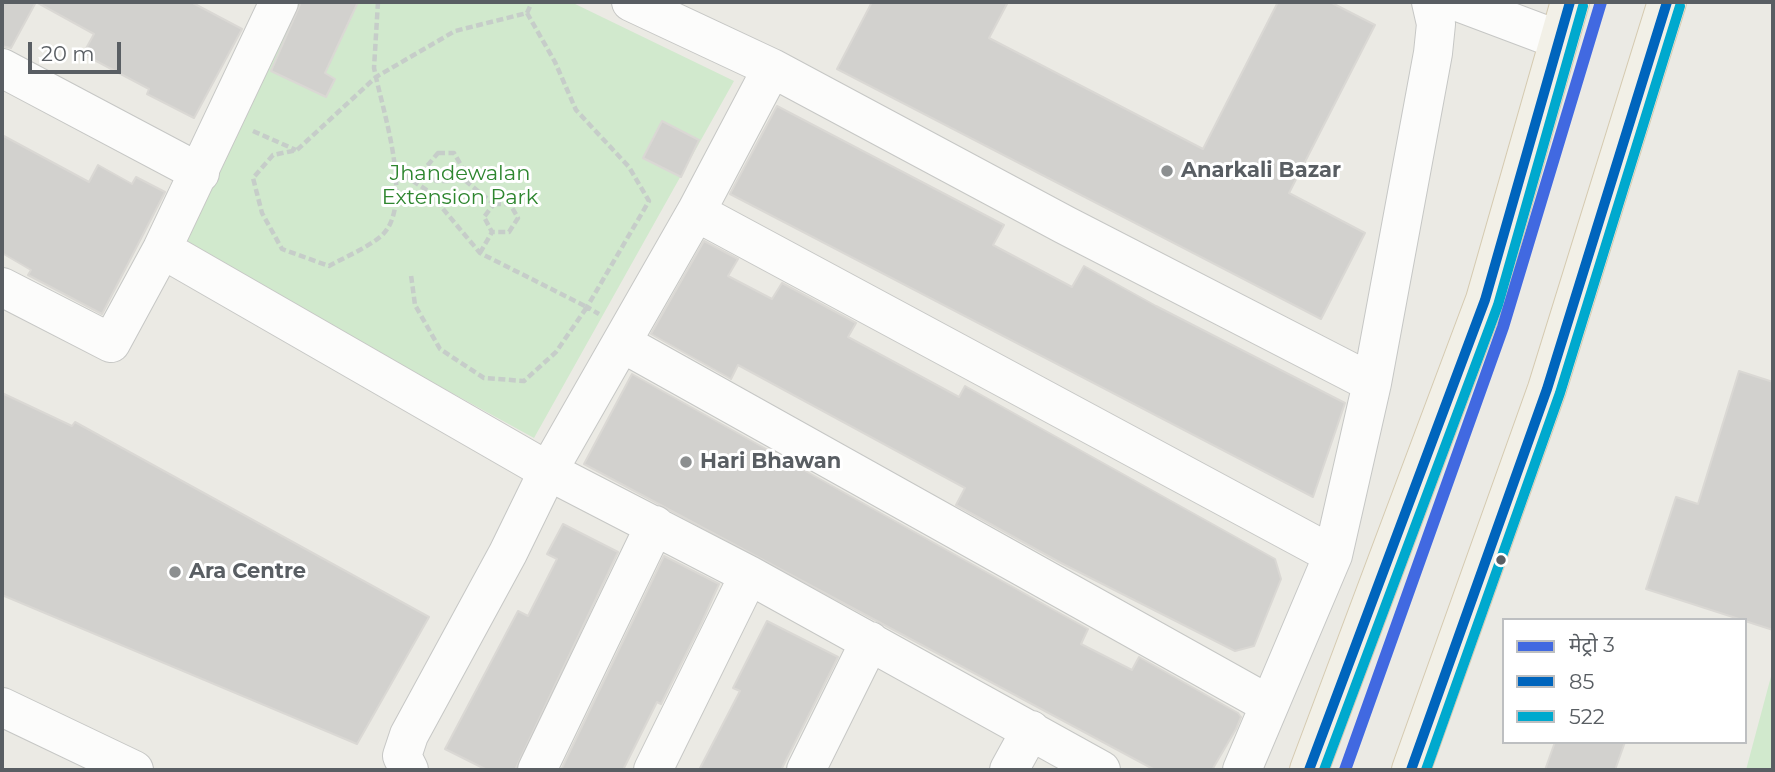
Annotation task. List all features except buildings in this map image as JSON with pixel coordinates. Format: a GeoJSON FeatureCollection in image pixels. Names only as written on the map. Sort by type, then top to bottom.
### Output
{"type":"FeatureCollection","features":[{"type":"Feature","properties":{"kind":"main road"},"geometry":{"type":"LineString","coordinates":[[1310,770],[1485,300],[1570,2]]}},
{"type":"Feature","properties":{"kind":"main road"},"geometry":{"type":"LineString","coordinates":[[1411,770],[1548,390],[1667,2]]}},
{"type":"Feature","properties":{"kind":"street"},"geometry":{"type":"LineString","coordinates":[[2,287],[111,343],[200,173],[279,2]]}},
{"type":"Feature","properties":{"kind":"street"},"geometry":{"type":"LineString","coordinates":[[631,2],[772,68],[1065,225],[1372,383]]}},
{"type":"Feature","properties":{"kind":"street"},"geometry":{"type":"LineString","coordinates":[[1242,770],[1334,555],[1372,383],[1433,53],[1436,24],[1431,2]]}},
{"type":"Feature","properties":{"kind":"street"},"geometry":{"type":"LineString","coordinates":[[1458,2],[1559,40]]}},
{"type":"Feature","properties":{"kind":"street"},"geometry":{"type":"LineString","coordinates":[[2,68],[200,173]]}},
{"type":"Feature","properties":{"kind":"street"},"geometry":{"type":"LineString","coordinates":[[408,770],[402,756],[403,745],[508,553],[614,331],[696,212],[772,68]]}},
{"type":"Feature","properties":{"kind":"street"},"geometry":{"type":"LineString","coordinates":[[696,212],[1334,555]]}},
{"type":"Feature","properties":{"kind":"street"},"geometry":{"type":"LineString","coordinates":[[162,249],[548,471],[749,575],[1101,770]]}},
{"type":"Feature","properties":{"kind":"street"},"geometry":{"type":"LineString","coordinates":[[614,331],[1268,704]]}},
{"type":"Feature","properties":{"kind":"street"},"geometry":{"type":"LineString","coordinates":[[537,770],[655,525]]}},
{"type":"Feature","properties":{"kind":"street"},"geometry":{"type":"LineString","coordinates":[[653,770],[749,575]]}},
{"type":"Feature","properties":{"kind":"street"},"geometry":{"type":"LineString","coordinates":[[806,770],[870,641]]}},
{"type":"Feature","properties":{"kind":"street"},"geometry":{"type":"LineString","coordinates":[[2,707],[134,770]]}},
{"type":"Feature","properties":{"kind":"street"},"geometry":{"type":"LineString","coordinates":[[1009,770],[1031,730]]}},
{"type":"Feature","properties":{"kind":"path"},"geometry":{"type":"LineString","coordinates":[[377,2],[376,77],[395,168],[397,207],[382,236],[329,266],[282,249],[262,213],[253,178],[273,155],[297,150],[376,77],[455,30],[527,13]]}},
{"type":"Feature","properties":{"kind":"path"},"geometry":{"type":"LineString","coordinates":[[527,13],[532,2]]}},
{"type":"Feature","properties":{"kind":"path"},"geometry":{"type":"LineString","coordinates":[[411,275],[415,305],[440,349],[484,378],[524,382],[555,352],[587,307],[649,201],[629,167],[576,110],[555,62],[527,13]]}},
{"type":"Feature","properties":{"kind":"path"},"geometry":{"type":"LineString","coordinates":[[251,130],[297,150]]}},
{"type":"Feature","properties":{"kind":"path"},"geometry":{"type":"LineString","coordinates":[[438,153],[454,153],[462,167],[453,181],[436,181],[427,166],[438,153]]}},
{"type":"Feature","properties":{"kind":"path"},"geometry":{"type":"LineString","coordinates":[[395,168],[428,191],[480,253],[587,307],[614,331]]}},
{"type":"Feature","properties":{"kind":"path"},"geometry":{"type":"LineString","coordinates":[[457,174],[494,204],[510,204],[518,218],[509,232],[492,232]]}},
{"type":"Feature","properties":{"kind":"path"},"geometry":{"type":"LineString","coordinates":[[428,191],[436,181]]}},
{"type":"Feature","properties":{"kind":"path"},"geometry":{"type":"LineString","coordinates":[[492,232],[484,217],[494,204]]}},
{"type":"Feature","properties":{"kind":"path"},"geometry":{"type":"LineString","coordinates":[[480,253],[492,232]]}},
{"type":"Feature","properties":{"kind":"green space","name":"Jhandewalan Extension Park"},"geometry":{"type":"Polygon","coordinates":[[[295,2],[571,2],[734,81],[534,438],[184,246],[295,2]]]}},
{"type":"Feature","properties":{"kind":"green space"},"geometry":{"type":"Polygon","coordinates":[[[1773,669],[1773,770],[1746,770],[1773,669]]]}},
{"type":"Feature","properties":{"kind":"metro line","name":"3"},"geometry":{"type":"LineString","coordinates":[[1345,770],[1503,327],[1601,2]]}},
{"type":"Feature","properties":{"kind":"transit line","name":"85"},"geometry":{"type":"LineString","coordinates":[[1309,770],[1485,300],[1570,2]]}},
{"type":"Feature","properties":{"kind":"transit line","name":"85"},"geometry":{"type":"LineString","coordinates":[[1411,770],[1547,389],[1667,2]]}},
{"type":"Feature","properties":{"kind":"transit line","name":"522"},"geometry":{"type":"LineString","coordinates":[[1324,770],[1498,305],[1583,6]]}},
{"type":"Feature","properties":{"kind":"transit line","name":"522"},"geometry":{"type":"LineString","coordinates":[[1426,770],[1560,393],[1680,6]]}},
{"type":"Feature","properties":{"kind":"place","name":"Anarkali Bazar"},"geometry":{"type":"Point","coordinates":[1167,171]}},
{"type":"Feature","properties":{"kind":"place","name":"Hari Bhawan"},"geometry":{"type":"Point","coordinates":[686,462]}},
{"type":"Feature","properties":{"kind":"place","name":"Ara Centre"},"geometry":{"type":"Point","coordinates":[175,572]}}]}
